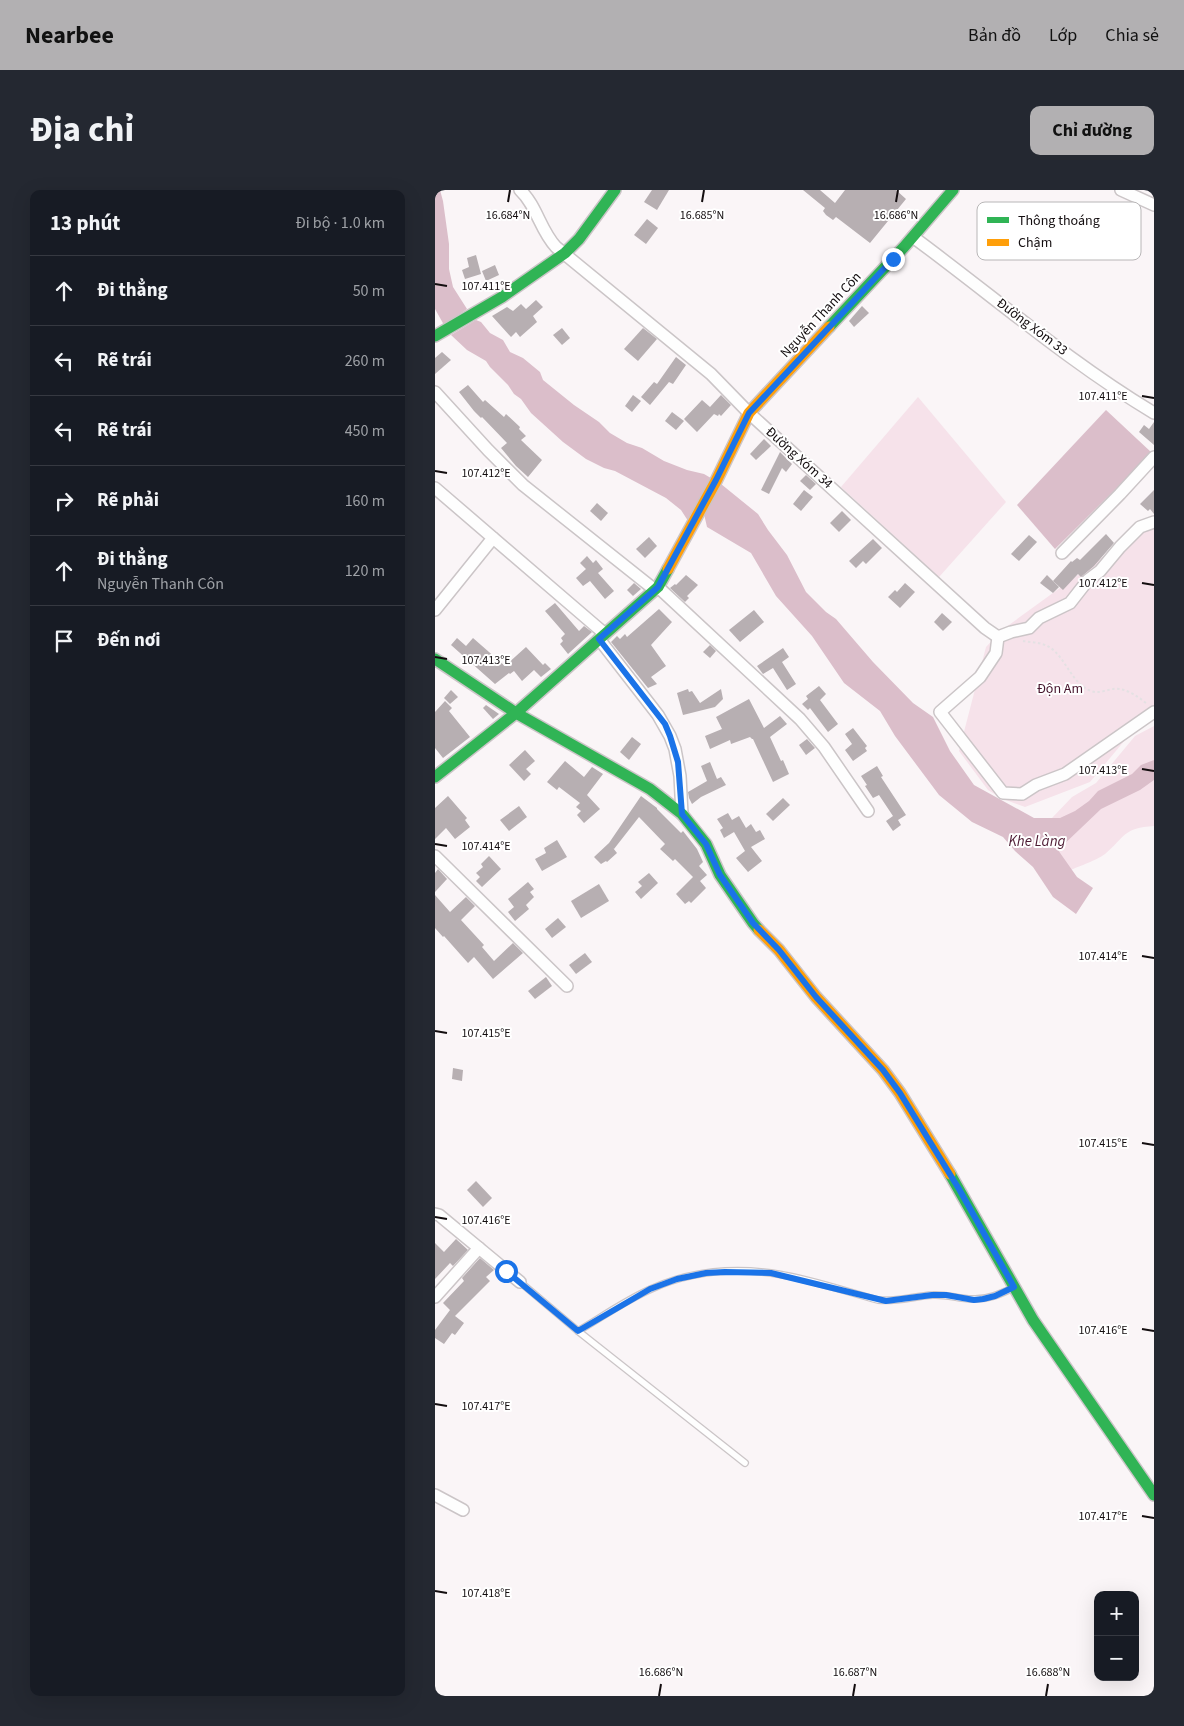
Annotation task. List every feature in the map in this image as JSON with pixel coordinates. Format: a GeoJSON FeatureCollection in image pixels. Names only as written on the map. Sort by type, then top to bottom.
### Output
{"type":"FeatureCollection","features":[{"type":"Feature","properties":{"kind":"street","name":"Đường Xóm 34"},"geometry":{"type":"LineString","coordinates":[[519,190],[531,202],[551,241],[711,374],[749,413],[997,637]]}},
{"type":"Feature","properties":{"kind":"street"},"geometry":{"type":"LineString","coordinates":[[435,336],[502,297],[565,253],[579,239],[615,190]]}},
{"type":"Feature","properties":{"kind":"street","name":"Nguyễn Thanh Côn"},"geometry":{"type":"LineString","coordinates":[[435,778],[516,713],[656,589],[692,527],[749,413],[913,238],[953,190]]}},
{"type":"Feature","properties":{"kind":"street"},"geometry":{"type":"LineString","coordinates":[[1121,190],[1154,205]]}},
{"type":"Feature","properties":{"kind":"street","name":"Đường Xóm 33"},"geometry":{"type":"LineString","coordinates":[[913,238],[1121,393],[1154,413]]}},
{"type":"Feature","properties":{"kind":"street"},"geometry":{"type":"LineString","coordinates":[[435,392],[523,485],[562,518],[656,589],[800,718],[824,747],[868,811]]}},
{"type":"Feature","properties":{"kind":"street"},"geometry":{"type":"LineString","coordinates":[[1062,553],[1154,457]]}},
{"type":"Feature","properties":{"kind":"street"},"geometry":{"type":"LineString","coordinates":[[435,488],[602,636],[659,715],[670,736],[680,776],[682,814]]}},
{"type":"Feature","properties":{"kind":"street"},"geometry":{"type":"LineString","coordinates":[[1151,709],[1065,774],[1036,785],[1022,794],[1003,793],[940,712],[980,677],[995,653],[997,637],[1029,628],[1039,618],[1069,603],[1088,580],[1100,571],[1120,546],[1140,527],[1154,522]]}},
{"type":"Feature","properties":{"kind":"street"},"geometry":{"type":"LineString","coordinates":[[435,610],[493,538]]}},
{"type":"Feature","properties":{"kind":"street"},"geometry":{"type":"LineString","coordinates":[[435,659],[516,713],[651,789],[682,814],[706,844],[720,875],[753,923],[779,950],[816,997],[883,1070],[900,1093],[959,1189],[1033,1320],[1154,1495]]}},
{"type":"Feature","properties":{"kind":"street"},"geometry":{"type":"LineString","coordinates":[[435,856],[567,986]]}},
{"type":"Feature","properties":{"kind":"street"},"geometry":{"type":"LineString","coordinates":[[435,1214],[439,1215],[520,1282]]}},
{"type":"Feature","properties":{"kind":"street"},"geometry":{"type":"LineString","coordinates":[[435,1297],[479,1248]]}},
{"type":"Feature","properties":{"kind":"street"},"geometry":{"type":"LineString","coordinates":[[435,1495],[463,1510]]}},
{"type":"Feature","properties":{"kind":"lane"},"geometry":{"type":"LineString","coordinates":[[578,1331],[650,1289],[677,1279],[706,1273],[771,1273],[886,1301],[932,1295],[946,1295],[974,1300],[995,1296],[1014,1287]]}},
{"type":"Feature","properties":{"kind":"lane"},"geometry":{"type":"LineString","coordinates":[[520,1282],[578,1331],[745,1463]]}},
{"type":"Feature","properties":{"kind":"path"},"geometry":{"type":"LineString","coordinates":[[1017,640],[1042,644],[1054,651],[1059,655],[1079,684],[1091,691],[1097,692],[1116,688],[1138,696],[1151,709]]}},
{"type":"Feature","properties":{"kind":"green space"},"geometry":{"type":"Polygon","coordinates":[[[918,397],[1006,502],[939,577],[841,487],[918,397]]]}},
{"type":"Feature","properties":{"kind":"green space","name":"Độn Am"},"geometry":{"type":"Polygon","coordinates":[[[1154,524],[1154,712],[1135,728],[1090,782],[1025,807],[1003,799],[988,790],[959,751],[986,647],[1002,630],[1133,535],[1154,524]]]}},
{"type":"Feature","properties":{"kind":"green space"},"geometry":{"type":"Polygon","coordinates":[[[1154,726],[1154,826],[1130,831],[1101,857],[1059,875],[1003,826],[1052,818],[1072,797],[1096,783],[1135,736],[1154,726]]]}},
{"type":"Feature","properties":{"kind":"water"},"geometry":{"type":"Polygon","coordinates":[[[435,190],[440,190],[443,201],[449,244],[449,269],[453,287],[467,309],[444,325],[435,309],[435,190]]]}},
{"type":"Feature","properties":{"kind":"water"},"geometry":{"type":"Polygon","coordinates":[[[476,320],[481,322],[490,333],[503,340],[510,352],[523,358],[540,372],[543,380],[599,422],[610,433],[664,461],[704,474],[716,481],[692,527],[681,510],[666,498],[615,471],[586,459],[563,442],[531,413],[521,399],[514,394],[486,361],[467,350],[451,335],[476,320]]]}},
{"type":"Feature","properties":{"kind":"water"},"geometry":{"type":"Polygon","coordinates":[[[1106,410],[1152,453],[1055,549],[1017,505],[1106,410]]]}},
{"type":"Feature","properties":{"kind":"water","name":"Khe Làng"},"geometry":{"type":"Polygon","coordinates":[[[721,484],[758,514],[787,555],[806,592],[836,619],[873,662],[913,703],[933,717],[950,751],[974,785],[1034,818],[1060,818],[1075,811],[1089,801],[1098,791],[1132,774],[1141,765],[1154,760],[1154,780],[1140,790],[1101,809],[1058,850],[1077,877],[1093,888],[1076,914],[1053,897],[1033,867],[1003,837],[972,822],[939,795],[895,736],[880,711],[844,683],[812,636],[776,596],[751,553],[707,527],[704,514],[721,484]]]}},
{"type":"Feature","properties":{"kind":"building"},"geometry":{"type":"Polygon","coordinates":[[[652,190],[669,190],[657,210],[644,202],[652,190]]]}},
{"type":"Feature","properties":{"kind":"building"},"geometry":{"type":"Polygon","coordinates":[[[803,190],[820,190],[835,203],[845,190],[896,190],[906,199],[870,243],[836,217],[833,220],[826,215],[823,211],[825,208],[803,190]]]}},
{"type":"Feature","properties":{"kind":"building"},"geometry":{"type":"Polygon","coordinates":[[[647,219],[658,228],[646,244],[634,235],[647,219]]]}},
{"type":"Feature","properties":{"kind":"building"},"geometry":{"type":"Polygon","coordinates":[[[476,255],[481,274],[465,279],[462,270],[469,267],[467,258],[476,255]]]}},
{"type":"Feature","properties":{"kind":"building"},"geometry":{"type":"Polygon","coordinates":[[[495,265],[499,275],[486,281],[482,271],[495,265]]]}},
{"type":"Feature","properties":{"kind":"building"},"geometry":{"type":"Polygon","coordinates":[[[536,300],[543,307],[533,316],[537,322],[520,337],[516,332],[511,337],[492,316],[507,307],[513,311],[521,304],[526,309],[536,300]]]}},
{"type":"Feature","properties":{"kind":"building"},"geometry":{"type":"Polygon","coordinates":[[[862,306],[869,313],[854,327],[849,321],[862,306]]]}},
{"type":"Feature","properties":{"kind":"building"},"geometry":{"type":"Polygon","coordinates":[[[562,328],[570,338],[562,345],[553,335],[562,328]]]}},
{"type":"Feature","properties":{"kind":"building"},"geometry":{"type":"Polygon","coordinates":[[[643,328],[657,339],[638,361],[624,349],[643,328]]]}},
{"type":"Feature","properties":{"kind":"building"},"geometry":{"type":"Polygon","coordinates":[[[442,352],[451,360],[435,374],[435,358],[442,352]]]}},
{"type":"Feature","properties":{"kind":"building"},"geometry":{"type":"Polygon","coordinates":[[[676,357],[686,365],[673,384],[669,382],[650,405],[641,397],[654,382],[657,384],[676,357]]]}},
{"type":"Feature","properties":{"kind":"building"},"geometry":{"type":"Polygon","coordinates":[[[468,385],[483,402],[485,400],[504,417],[506,414],[520,427],[519,429],[526,436],[521,440],[542,460],[528,477],[501,448],[507,443],[474,411],[459,392],[468,385]]]}},
{"type":"Feature","properties":{"kind":"building"},"geometry":{"type":"Polygon","coordinates":[[[633,395],[641,401],[632,412],[625,406],[633,395]]]}},
{"type":"Feature","properties":{"kind":"building"},"geometry":{"type":"Polygon","coordinates":[[[721,395],[731,405],[721,416],[714,414],[697,432],[684,419],[702,400],[710,407],[721,395]]]}},
{"type":"Feature","properties":{"kind":"building"},"geometry":{"type":"Polygon","coordinates":[[[672,412],[684,421],[676,430],[665,421],[672,412]]]}},
{"type":"Feature","properties":{"kind":"building"},"geometry":{"type":"Polygon","coordinates":[[[1154,422],[1154,445],[1139,432],[1144,425],[1149,429],[1154,422]]]}},
{"type":"Feature","properties":{"kind":"building"},"geometry":{"type":"Polygon","coordinates":[[[764,439],[771,446],[756,460],[750,454],[764,439]]]}},
{"type":"Feature","properties":{"kind":"building"},"geometry":{"type":"Polygon","coordinates":[[[780,452],[792,464],[786,472],[782,468],[769,494],[761,490],[780,452]]]}},
{"type":"Feature","properties":{"kind":"building"},"geometry":{"type":"Polygon","coordinates":[[[806,475],[816,484],[810,490],[800,481],[806,475]]]}},
{"type":"Feature","properties":{"kind":"building"},"geometry":{"type":"Polygon","coordinates":[[[804,490],[813,497],[801,511],[793,504],[804,490]]]}},
{"type":"Feature","properties":{"kind":"building"},"geometry":{"type":"Polygon","coordinates":[[[1154,490],[1154,514],[1150,509],[1148,511],[1140,504],[1154,490]]]}},
{"type":"Feature","properties":{"kind":"building"},"geometry":{"type":"Polygon","coordinates":[[[597,503],[608,513],[601,521],[590,511],[597,503]]]}},
{"type":"Feature","properties":{"kind":"building"},"geometry":{"type":"Polygon","coordinates":[[[842,511],[851,520],[839,532],[830,523],[842,511]]]}},
{"type":"Feature","properties":{"kind":"building"},"geometry":{"type":"Polygon","coordinates":[[[1106,534],[1114,543],[1094,566],[1081,577],[1078,574],[1063,590],[1053,581],[1071,561],[1077,558],[1080,560],[1106,534]]]}},
{"type":"Feature","properties":{"kind":"building"},"geometry":{"type":"Polygon","coordinates":[[[1029,535],[1037,542],[1019,561],[1011,554],[1029,535]]]}},
{"type":"Feature","properties":{"kind":"building"},"geometry":{"type":"Polygon","coordinates":[[[649,537],[657,546],[645,558],[636,549],[649,537]]]}},
{"type":"Feature","properties":{"kind":"building"},"geometry":{"type":"Polygon","coordinates":[[[873,539],[882,548],[866,564],[863,561],[856,568],[849,561],[873,539]]]}},
{"type":"Feature","properties":{"kind":"building"},"geometry":{"type":"Polygon","coordinates":[[[587,556],[593,563],[596,560],[603,569],[598,573],[614,591],[605,599],[590,581],[583,586],[576,578],[586,569],[580,563],[587,556]]]}},
{"type":"Feature","properties":{"kind":"building"},"geometry":{"type":"Polygon","coordinates":[[[686,575],[698,585],[687,596],[689,598],[685,602],[670,588],[686,575]]]}},
{"type":"Feature","properties":{"kind":"building"},"geometry":{"type":"Polygon","coordinates":[[[1047,575],[1059,587],[1053,593],[1040,583],[1047,575]]]}},
{"type":"Feature","properties":{"kind":"building"},"geometry":{"type":"Polygon","coordinates":[[[634,583],[641,589],[633,596],[627,590],[634,583]]]}},
{"type":"Feature","properties":{"kind":"building"},"geometry":{"type":"Polygon","coordinates":[[[905,583],[915,592],[900,608],[888,597],[895,590],[897,592],[905,583]]]}},
{"type":"Feature","properties":{"kind":"building"},"geometry":{"type":"Polygon","coordinates":[[[555,603],[579,631],[584,626],[592,632],[568,654],[560,644],[563,641],[561,638],[565,634],[545,611],[555,603]]]}},
{"type":"Feature","properties":{"kind":"building"},"geometry":{"type":"Polygon","coordinates":[[[659,609],[672,622],[651,645],[666,666],[651,677],[657,684],[648,688],[611,642],[617,636],[620,639],[625,634],[627,637],[659,609]]]}},
{"type":"Feature","properties":{"kind":"building"},"geometry":{"type":"Polygon","coordinates":[[[754,610],[764,622],[740,642],[729,630],[754,610]]]}},
{"type":"Feature","properties":{"kind":"building"},"geometry":{"type":"Polygon","coordinates":[[[942,613],[952,622],[943,631],[934,622],[942,613]]]}},
{"type":"Feature","properties":{"kind":"building"},"geometry":{"type":"Polygon","coordinates":[[[457,638],[466,646],[473,638],[505,666],[526,647],[543,665],[545,663],[551,669],[541,677],[534,670],[522,681],[514,671],[495,684],[451,645],[457,638]]]}},
{"type":"Feature","properties":{"kind":"building"},"geometry":{"type":"Polygon","coordinates":[[[710,645],[716,651],[710,658],[703,652],[710,645]]]}},
{"type":"Feature","properties":{"kind":"building"},"geometry":{"type":"Polygon","coordinates":[[[783,648],[789,657],[782,662],[796,684],[787,690],[773,668],[763,674],[757,666],[783,648]]]}},
{"type":"Feature","properties":{"kind":"building"},"geometry":{"type":"Polygon","coordinates":[[[819,686],[826,694],[820,700],[838,724],[828,732],[810,708],[808,710],[802,704],[808,699],[806,696],[819,686]]]}},
{"type":"Feature","properties":{"kind":"building"},"geometry":{"type":"Polygon","coordinates":[[[688,689],[689,692],[692,691],[700,703],[721,689],[723,699],[715,707],[683,715],[677,693],[688,689]]]}},
{"type":"Feature","properties":{"kind":"building"},"geometry":{"type":"Polygon","coordinates":[[[451,690],[458,697],[450,704],[444,698],[451,690]]]}},
{"type":"Feature","properties":{"kind":"building"},"geometry":{"type":"Polygon","coordinates":[[[749,699],[764,728],[780,716],[787,724],[770,737],[789,774],[773,782],[753,739],[750,737],[731,744],[730,740],[710,749],[705,736],[722,729],[716,717],[749,699]]]}},
{"type":"Feature","properties":{"kind":"building"},"geometry":{"type":"Polygon","coordinates":[[[445,701],[452,708],[449,711],[470,737],[443,758],[435,748],[435,712],[445,701]]]}},
{"type":"Feature","properties":{"kind":"building"},"geometry":{"type":"Polygon","coordinates":[[[486,705],[499,714],[493,719],[483,708],[486,705]]]}},
{"type":"Feature","properties":{"kind":"building"},"geometry":{"type":"Polygon","coordinates":[[[853,728],[867,746],[865,748],[867,751],[853,761],[845,750],[852,744],[845,734],[853,728]]]}},
{"type":"Feature","properties":{"kind":"building"},"geometry":{"type":"Polygon","coordinates":[[[632,737],[641,744],[629,760],[620,752],[632,737]]]}},
{"type":"Feature","properties":{"kind":"building"},"geometry":{"type":"Polygon","coordinates":[[[807,739],[815,748],[806,755],[799,745],[807,739]]]}},
{"type":"Feature","properties":{"kind":"building"},"geometry":{"type":"Polygon","coordinates":[[[525,750],[535,761],[526,769],[531,774],[524,781],[509,765],[525,750]]]}},
{"type":"Feature","properties":{"kind":"building"},"geometry":{"type":"Polygon","coordinates":[[[565,761],[584,777],[592,767],[603,774],[587,795],[600,809],[584,823],[577,815],[581,811],[576,807],[580,803],[559,787],[557,790],[547,782],[565,761]]]}},
{"type":"Feature","properties":{"kind":"building"},"geometry":{"type":"Polygon","coordinates":[[[710,762],[717,779],[721,777],[726,785],[701,797],[692,804],[688,792],[707,781],[701,766],[710,762]]]}},
{"type":"Feature","properties":{"kind":"building"},"geometry":{"type":"Polygon","coordinates":[[[877,766],[883,776],[881,777],[906,815],[898,820],[901,825],[893,831],[886,821],[893,816],[879,795],[873,798],[861,776],[877,766]]]}},
{"type":"Feature","properties":{"kind":"building"},"geometry":{"type":"Polygon","coordinates":[[[448,796],[467,818],[465,820],[470,827],[455,839],[446,828],[435,839],[435,808],[448,796]]]}},
{"type":"Feature","properties":{"kind":"building"},"geometry":{"type":"Polygon","coordinates":[[[641,796],[657,808],[681,833],[683,831],[697,849],[703,862],[699,866],[707,875],[700,881],[706,888],[691,903],[689,901],[685,904],[676,894],[693,877],[675,859],[673,861],[660,849],[665,844],[639,817],[613,848],[617,853],[607,862],[601,864],[594,857],[609,843],[641,796]]]}},
{"type":"Feature","properties":{"kind":"building"},"geometry":{"type":"Polygon","coordinates":[[[783,798],[790,805],[773,821],[766,814],[783,798]]]}},
{"type":"Feature","properties":{"kind":"building"},"geometry":{"type":"Polygon","coordinates":[[[519,806],[527,817],[509,831],[500,820],[519,806]]]}},
{"type":"Feature","properties":{"kind":"building"},"geometry":{"type":"Polygon","coordinates":[[[728,813],[732,820],[739,816],[746,828],[751,824],[756,832],[760,830],[765,839],[751,847],[762,861],[748,872],[736,858],[745,851],[734,832],[724,838],[720,830],[723,828],[717,819],[728,813]]]}},
{"type":"Feature","properties":{"kind":"building"},"geometry":{"type":"Polygon","coordinates":[[[557,840],[567,857],[542,871],[535,859],[546,853],[544,848],[557,840]]]}},
{"type":"Feature","properties":{"kind":"building"},"geometry":{"type":"Polygon","coordinates":[[[489,856],[501,869],[482,887],[476,881],[480,877],[476,873],[483,867],[481,864],[489,856]]]}},
{"type":"Feature","properties":{"kind":"building"},"geometry":{"type":"Polygon","coordinates":[[[438,869],[447,879],[435,892],[435,873],[438,869]]]}},
{"type":"Feature","properties":{"kind":"building"},"geometry":{"type":"Polygon","coordinates":[[[649,873],[658,883],[641,899],[635,892],[642,886],[638,882],[649,873]]]}},
{"type":"Feature","properties":{"kind":"building"},"geometry":{"type":"Polygon","coordinates":[[[528,882],[534,889],[530,892],[534,897],[526,905],[529,909],[515,921],[508,912],[514,907],[508,899],[528,882]]]}},
{"type":"Feature","properties":{"kind":"building"},"geometry":{"type":"Polygon","coordinates":[[[599,884],[609,901],[581,918],[571,901],[599,884]]]}},
{"type":"Feature","properties":{"kind":"building"},"geometry":{"type":"Polygon","coordinates":[[[435,895],[450,912],[466,897],[475,906],[461,920],[484,945],[482,947],[494,961],[513,943],[523,953],[493,979],[474,957],[468,963],[435,928],[435,895]]]}},
{"type":"Feature","properties":{"kind":"building"},"geometry":{"type":"Polygon","coordinates":[[[558,918],[566,927],[552,938],[545,929],[558,918]]]}},
{"type":"Feature","properties":{"kind":"building"},"geometry":{"type":"Polygon","coordinates":[[[585,953],[592,962],[576,974],[569,965],[585,953]]]}},
{"type":"Feature","properties":{"kind":"building"},"geometry":{"type":"Polygon","coordinates":[[[546,977],[552,986],[535,999],[528,991],[546,977]]]}},
{"type":"Feature","properties":{"kind":"building"},"geometry":{"type":"Polygon","coordinates":[[[453,1068],[463,1070],[462,1081],[452,1079],[453,1068]]]}},
{"type":"Feature","properties":{"kind":"building"},"geometry":{"type":"Polygon","coordinates":[[[476,1181],[492,1198],[483,1207],[467,1190],[476,1181]]]}},
{"type":"Feature","properties":{"kind":"building"},"geometry":{"type":"Polygon","coordinates":[[[456,1239],[468,1250],[453,1266],[450,1263],[435,1279],[435,1243],[444,1252],[456,1239]]]}},
{"type":"Feature","properties":{"kind":"building"},"geometry":{"type":"Polygon","coordinates":[[[480,1258],[494,1270],[486,1277],[490,1281],[455,1316],[464,1323],[455,1335],[452,1333],[444,1344],[435,1338],[435,1330],[450,1310],[443,1303],[464,1281],[462,1278],[480,1258]]]}},
{"type":"Feature","properties":{"kind":"traffic: fast"},"geometry":{"type":"LineString","coordinates":[[435,336],[502,297],[565,253],[579,239],[615,190]]}},
{"type":"Feature","properties":{"kind":"traffic: fast"},"geometry":{"type":"LineString","coordinates":[[829,327],[904,247],[953,190]]}},
{"type":"Feature","properties":{"kind":"traffic: fast"},"geometry":{"type":"LineString","coordinates":[[435,777],[516,713],[658,587],[668,569]]}},
{"type":"Feature","properties":{"kind":"traffic: fast"},"geometry":{"type":"LineString","coordinates":[[435,659],[516,713],[650,789],[682,814],[706,844],[720,875],[759,930]]}},
{"type":"Feature","properties":{"kind":"traffic: fast"},"geometry":{"type":"LineString","coordinates":[[950,1174],[1033,1320],[1154,1495]]}},
{"type":"Feature","properties":{"kind":"traffic: slow"},"geometry":{"type":"LineString","coordinates":[[668,569],[716,481],[749,413],[829,327]]}},
{"type":"Feature","properties":{"kind":"traffic: slow"},"geometry":{"type":"LineString","coordinates":[[759,930],[779,950],[816,997],[883,1070],[900,1093],[950,1174]]}},
{"type":"Feature","properties":{"kind":"route"},"geometry":{"type":"LineString","coordinates":[[506,1271],[578,1331],[650,1289],[677,1279],[706,1273],[756,1272],[785,1275],[886,1301],[932,1295],[946,1295],[974,1300],[995,1296],[1014,1287],[959,1189],[900,1093],[883,1070],[816,997],[779,950],[753,923],[720,875],[706,844],[682,814],[678,762],[665,724],[599,639],[658,587],[692,527],[749,413],[893,259]]}}]}
